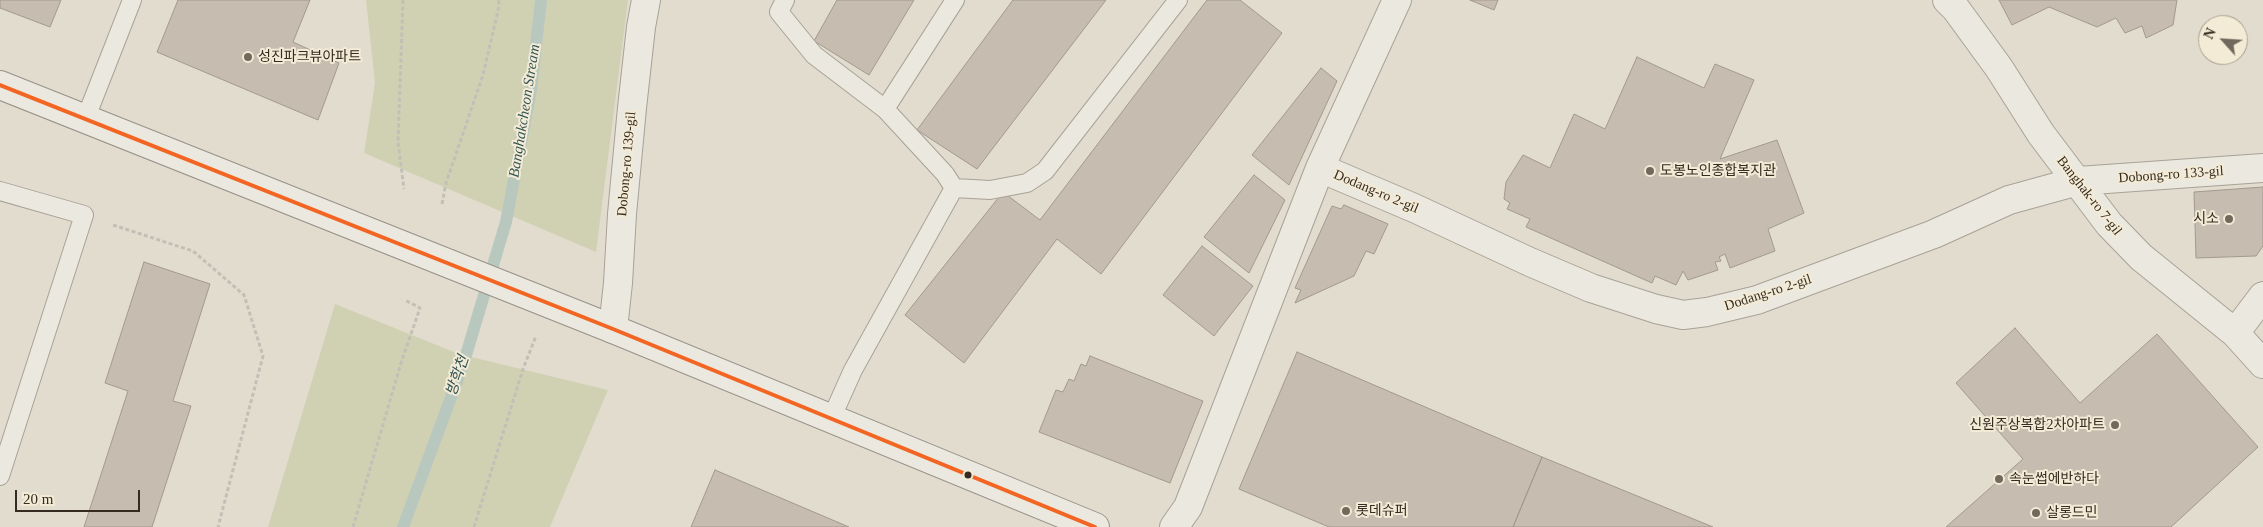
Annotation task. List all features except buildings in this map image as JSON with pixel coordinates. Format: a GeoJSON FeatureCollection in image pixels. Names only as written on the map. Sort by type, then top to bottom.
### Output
{"type":"FeatureCollection","features":[{"type":"Feature","properties":{"kind":"street","name":"Dobong-ro 139-gil"},"geometry":{"type":"LineString","coordinates":[[613,329],[632,108],[646,0]]}},
{"type":"Feature","properties":{"kind":"street","name":"Dodang-ro 2-gil"},"geometry":{"type":"LineString","coordinates":[[1174,527],[1188,507],[1320,168],[1397,0]]}},
{"type":"Feature","properties":{"kind":"street","name":"Banghak-ro 7-gil"},"geometry":{"type":"LineString","coordinates":[[1947,0],[1956,9],[1999,68],[2041,134],[2109,224],[2141,257],[2235,333],[2263,364]]}},
{"type":"Feature","properties":{"kind":"street"},"geometry":{"type":"LineString","coordinates":[[0,85],[613,329],[1095,527]]}},
{"type":"Feature","properties":{"kind":"street","name":"Dodang-ro 2-gil"},"geometry":{"type":"LineString","coordinates":[[1320,168],[1592,288],[1656,309],[1683,315],[1707,312],[1757,300],[1934,234],[2009,200],[2078,181]]}},
{"type":"Feature","properties":{"kind":"street","name":"Dobong-ro 133-gil"},"geometry":{"type":"LineString","coordinates":[[2078,181],[2263,168]]}},
{"type":"Feature","properties":{"kind":"street"},"geometry":{"type":"LineString","coordinates":[[2235,333],[2263,296]]}},
{"type":"Feature","properties":{"kind":"lane"},"geometry":{"type":"LineString","coordinates":[[85,120],[132,0]]}},
{"type":"Feature","properties":{"kind":"lane"},"geometry":{"type":"LineString","coordinates":[[784,0],[779,12],[814,55],[885,109],[945,174],[954,188]]}},
{"type":"Feature","properties":{"kind":"lane"},"geometry":{"type":"LineString","coordinates":[[885,109],[955,0]]}},
{"type":"Feature","properties":{"kind":"lane"},"geometry":{"type":"LineString","coordinates":[[954,188],[990,190],[1027,184],[1045,171],[1178,0]]}},
{"type":"Feature","properties":{"kind":"lane"},"geometry":{"type":"LineString","coordinates":[[831,419],[853,370],[954,188]]}},
{"type":"Feature","properties":{"kind":"lane"},"geometry":{"type":"LineString","coordinates":[[0,191],[84,215],[0,476]]}},
{"type":"Feature","properties":{"kind":"path"},"geometry":{"type":"LineString","coordinates":[[403,0],[398,142],[404,189]]}},
{"type":"Feature","properties":{"kind":"path"},"geometry":{"type":"LineString","coordinates":[[442,204],[446,183],[483,75],[498,11],[498,0]]}},
{"type":"Feature","properties":{"kind":"path"},"geometry":{"type":"LineString","coordinates":[[84,215],[193,251],[244,295],[263,356],[218,527]]}},
{"type":"Feature","properties":{"kind":"path"},"geometry":{"type":"LineString","coordinates":[[353,527],[401,363],[420,308],[405,300]]}},
{"type":"Feature","properties":{"kind":"path"},"geometry":{"type":"LineString","coordinates":[[474,527],[542,302]]}},
{"type":"Feature","properties":{"kind":"green space"},"geometry":{"type":"Polygon","coordinates":[[[366,0],[628,0],[596,252],[364,153],[375,83],[366,0]]]}},
{"type":"Feature","properties":{"kind":"green space"},"geometry":{"type":"Polygon","coordinates":[[[335,304],[459,354],[608,390],[550,527],[268,527],[335,304]]]}},
{"type":"Feature","properties":{"kind":"waterway","name":"방학천"},"geometry":{"type":"LineString","coordinates":[[403,527],[463,365],[506,222],[531,90],[541,0]]}},
{"type":"Feature","properties":{"kind":"transit line"},"geometry":{"type":"LineString","coordinates":[[0,85],[613,329],[1095,527]]}},
{"type":"Feature","properties":{"kind":"place","name":"성진파크뷰아파트"},"geometry":{"type":"Point","coordinates":[248,57]}},
{"type":"Feature","properties":{"kind":"place","name":"도봉노인종합복지관"},"geometry":{"type":"Point","coordinates":[1650,171]}},
{"type":"Feature","properties":{"kind":"place","name":"시소"},"geometry":{"type":"Point","coordinates":[2229,219]}},
{"type":"Feature","properties":{"kind":"place","name":"신원주상복합2차아파트"},"geometry":{"type":"Point","coordinates":[2115,425]}},
{"type":"Feature","properties":{"kind":"place","name":"속눈썹에반하다"},"geometry":{"type":"Point","coordinates":[1999,479]}},
{"type":"Feature","properties":{"kind":"place","name":"롯데슈퍼"},"geometry":{"type":"Point","coordinates":[1346,511]}},
{"type":"Feature","properties":{"kind":"place","name":"살롱드민"},"geometry":{"type":"Point","coordinates":[2036,513]}},
{"type":"Feature","properties":{"kind":"water label","name":"Banghakcheon Stream"},"geometry":{"type":"Point","coordinates":[525,111]}}]}
